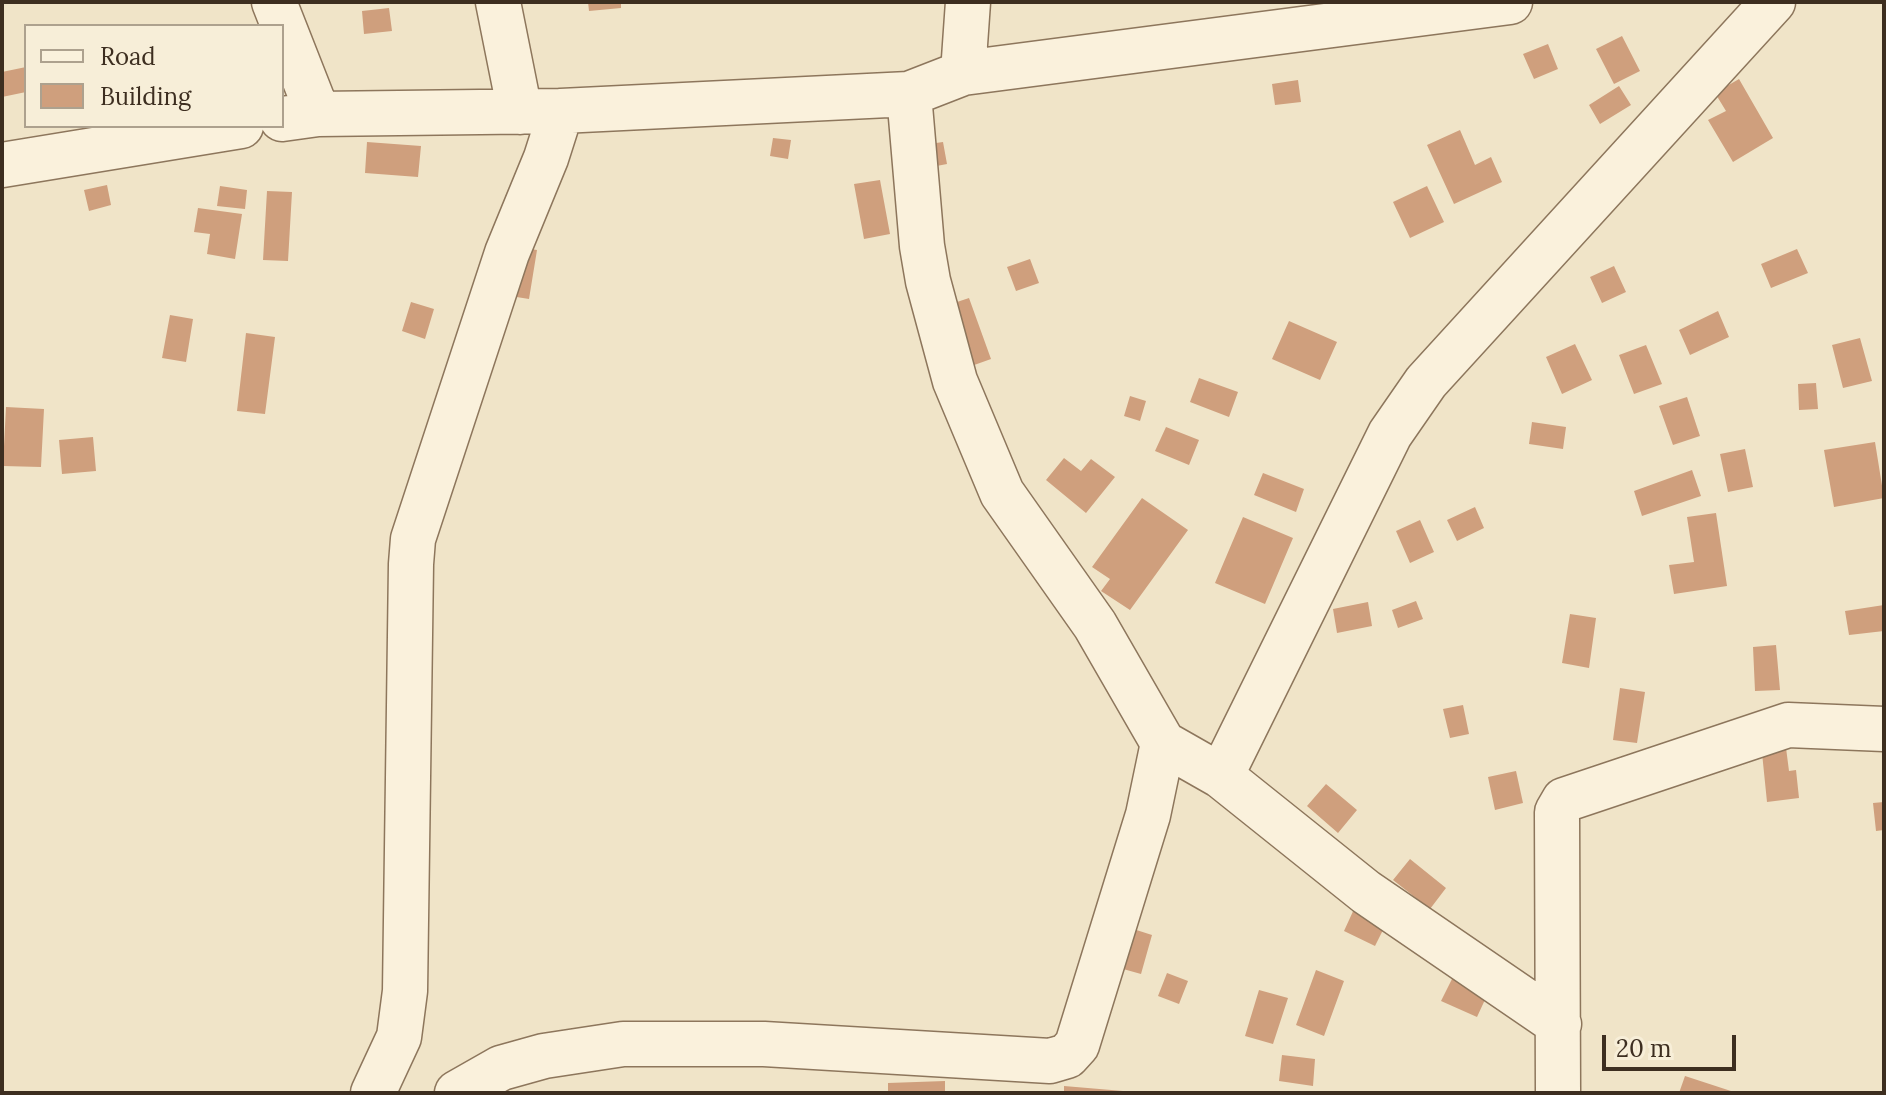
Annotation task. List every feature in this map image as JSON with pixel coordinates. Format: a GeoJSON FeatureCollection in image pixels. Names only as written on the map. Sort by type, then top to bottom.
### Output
{"type":"FeatureCollection","features":[{"type":"Feature","properties":{"kind":"street"},"geometry":{"type":"LineString","coordinates":[[274,2],[279,24]]}},
{"type":"Feature","properties":{"kind":"street"},"geometry":{"type":"LineString","coordinates":[[373,1093],[399,1037],[405,991],[413,539],[507,253],[546,158],[540,111],[498,2]]}},
{"type":"Feature","properties":{"kind":"street"},"geometry":{"type":"LineString","coordinates":[[963,73],[968,2]]}},
{"type":"Feature","properties":{"kind":"street"},"geometry":{"type":"LineString","coordinates":[[284,46],[300,116],[540,111],[909,94],[963,73],[1510,2]]}},
{"type":"Feature","properties":{"kind":"street"},"geometry":{"type":"LineString","coordinates":[[1221,776],[1390,434],[1426,382],[1773,2]]}},
{"type":"Feature","properties":{"kind":"street"},"geometry":{"type":"LineString","coordinates":[[909,94],[922,246],[928,281],[955,381],[1002,493],[1095,625],[1163,743],[1221,776],[1366,892],[1559,1024]]}},
{"type":"Feature","properties":{"kind":"street"},"geometry":{"type":"LineString","coordinates":[[2,165],[229,128]]}},
{"type":"Feature","properties":{"kind":"street"},"geometry":{"type":"LineString","coordinates":[[1558,1093],[1557,812],[1564,800],[1788,725],[1884,729]]}},
{"type":"Feature","properties":{"kind":"street"},"geometry":{"type":"LineString","coordinates":[[457,1093],[501,1068],[547,1074],[623,1044],[764,1044],[1050,1061],[1067,1056],[1077,1045],[1148,815],[1163,743]]}},
{"type":"Feature","properties":{"kind":"building"},"geometry":{"type":"Polygon","coordinates":[[[588,2],[621,2],[621,8],[589,11],[588,2]]]}},
{"type":"Feature","properties":{"kind":"building"},"geometry":{"type":"Polygon","coordinates":[[[389,8],[392,31],[364,34],[362,11],[389,8]]]}},
{"type":"Feature","properties":{"kind":"building"},"geometry":{"type":"Polygon","coordinates":[[[1622,36],[1640,71],[1614,84],[1596,49],[1622,36]]]}},
{"type":"Feature","properties":{"kind":"building"},"geometry":{"type":"Polygon","coordinates":[[[1548,44],[1558,69],[1534,79],[1523,54],[1548,44]]]}},
{"type":"Feature","properties":{"kind":"building"},"geometry":{"type":"Polygon","coordinates":[[[24,67],[24,92],[2,97],[2,72],[24,67]]]}},
{"type":"Feature","properties":{"kind":"building"},"geometry":{"type":"Polygon","coordinates":[[[1739,79],[1773,138],[1733,162],[1708,120],[1726,111],[1715,93],[1739,79]]]}},
{"type":"Feature","properties":{"kind":"building"},"geometry":{"type":"Polygon","coordinates":[[[1298,80],[1301,102],[1275,105],[1272,84],[1298,80]]]}},
{"type":"Feature","properties":{"kind":"building"},"geometry":{"type":"Polygon","coordinates":[[[1619,86],[1631,105],[1600,124],[1589,105],[1619,86]]]}},
{"type":"Feature","properties":{"kind":"building"},"geometry":{"type":"Polygon","coordinates":[[[1460,130],[1475,165],[1491,157],[1502,182],[1454,204],[1427,145],[1460,130]]]}},
{"type":"Feature","properties":{"kind":"building"},"geometry":{"type":"Polygon","coordinates":[[[773,138],[791,140],[788,159],[770,156],[773,138]]]}},
{"type":"Feature","properties":{"kind":"building"},"geometry":{"type":"Polygon","coordinates":[[[367,142],[421,146],[418,177],[365,173],[367,142]]]}},
{"type":"Feature","properties":{"kind":"building"},"geometry":{"type":"Polygon","coordinates":[[[943,142],[947,164],[926,168],[922,145],[943,142]]]}},
{"type":"Feature","properties":{"kind":"building"},"geometry":{"type":"Polygon","coordinates":[[[880,180],[890,234],[864,239],[854,184],[880,180]]]}},
{"type":"Feature","properties":{"kind":"building"},"geometry":{"type":"Polygon","coordinates":[[[107,185],[111,205],[89,211],[84,190],[107,185]]]}},
{"type":"Feature","properties":{"kind":"building"},"geometry":{"type":"Polygon","coordinates":[[[220,186],[247,190],[245,209],[217,206],[220,186]]]}},
{"type":"Feature","properties":{"kind":"building"},"geometry":{"type":"Polygon","coordinates":[[[1427,186],[1444,222],[1410,238],[1393,202],[1427,186]]]}},
{"type":"Feature","properties":{"kind":"building"},"geometry":{"type":"Polygon","coordinates":[[[267,191],[292,192],[288,261],[263,260],[267,191]]]}},
{"type":"Feature","properties":{"kind":"building"},"geometry":{"type":"Polygon","coordinates":[[[198,208],[242,214],[235,259],[207,254],[210,234],[194,232],[198,208]]]}},
{"type":"Feature","properties":{"kind":"building"},"geometry":{"type":"Polygon","coordinates":[[[512,246],[537,250],[529,299],[504,295],[512,246]]]}},
{"type":"Feature","properties":{"kind":"building"},"geometry":{"type":"Polygon","coordinates":[[[1797,249],[1808,273],[1771,288],[1761,264],[1797,249]]]}},
{"type":"Feature","properties":{"kind":"building"},"geometry":{"type":"Polygon","coordinates":[[[1030,259],[1039,283],[1016,291],[1007,267],[1030,259]]]}},
{"type":"Feature","properties":{"kind":"building"},"geometry":{"type":"Polygon","coordinates":[[[1614,266],[1626,292],[1602,303],[1590,277],[1614,266]]]}},
{"type":"Feature","properties":{"kind":"building"},"geometry":{"type":"Polygon","coordinates":[[[969,298],[991,359],[963,369],[942,307],[969,298]]]}},
{"type":"Feature","properties":{"kind":"building"},"geometry":{"type":"Polygon","coordinates":[[[411,302],[434,309],[425,339],[402,331],[411,302]]]}},
{"type":"Feature","properties":{"kind":"building"},"geometry":{"type":"Polygon","coordinates":[[[1718,311],[1729,337],[1690,355],[1679,330],[1718,311]]]}},
{"type":"Feature","properties":{"kind":"building"},"geometry":{"type":"Polygon","coordinates":[[[170,315],[193,319],[186,362],[162,358],[170,315]]]}},
{"type":"Feature","properties":{"kind":"building"},"geometry":{"type":"Polygon","coordinates":[[[1289,321],[1337,342],[1320,380],[1272,359],[1289,321]]]}},
{"type":"Feature","properties":{"kind":"building"},"geometry":{"type":"Polygon","coordinates":[[[246,333],[275,337],[265,414],[237,411],[246,333]]]}},
{"type":"Feature","properties":{"kind":"building"},"geometry":{"type":"Polygon","coordinates":[[[1860,338],[1872,381],[1843,388],[1832,345],[1860,338]]]}},
{"type":"Feature","properties":{"kind":"building"},"geometry":{"type":"Polygon","coordinates":[[[1575,344],[1592,380],[1562,394],[1546,357],[1575,344]]]}},
{"type":"Feature","properties":{"kind":"building"},"geometry":{"type":"Polygon","coordinates":[[[1646,345],[1662,384],[1634,394],[1619,355],[1646,345]]]}},
{"type":"Feature","properties":{"kind":"building"},"geometry":{"type":"Polygon","coordinates":[[[1199,378],[1238,392],[1229,417],[1190,402],[1199,378]]]}},
{"type":"Feature","properties":{"kind":"building"},"geometry":{"type":"Polygon","coordinates":[[[1816,383],[1818,409],[1799,410],[1798,384],[1816,383]]]}},
{"type":"Feature","properties":{"kind":"building"},"geometry":{"type":"Polygon","coordinates":[[[1130,396],[1146,401],[1140,421],[1124,416],[1130,396]]]}},
{"type":"Feature","properties":{"kind":"building"},"geometry":{"type":"Polygon","coordinates":[[[1687,397],[1700,436],[1673,445],[1659,406],[1687,397]]]}},
{"type":"Feature","properties":{"kind":"building"},"geometry":{"type":"Polygon","coordinates":[[[6,407],[44,409],[41,467],[3,466],[6,407]]]}},
{"type":"Feature","properties":{"kind":"building"},"geometry":{"type":"Polygon","coordinates":[[[1532,422],[1566,427],[1563,449],[1529,444],[1532,422]]]}},
{"type":"Feature","properties":{"kind":"building"},"geometry":{"type":"Polygon","coordinates":[[[1166,427],[1199,440],[1189,465],[1155,451],[1166,427]]]}},
{"type":"Feature","properties":{"kind":"building"},"geometry":{"type":"Polygon","coordinates":[[[93,437],[96,471],[62,474],[59,440],[93,437]]]}},
{"type":"Feature","properties":{"kind":"building"},"geometry":{"type":"Polygon","coordinates":[[[1875,442],[1884,498],[1834,507],[1824,450],[1875,442]]]}},
{"type":"Feature","properties":{"kind":"building"},"geometry":{"type":"Polygon","coordinates":[[[1745,449],[1753,487],[1728,492],[1720,454],[1745,449]]]}},
{"type":"Feature","properties":{"kind":"building"},"geometry":{"type":"Polygon","coordinates":[[[1064,458],[1081,471],[1091,459],[1115,477],[1086,513],[1046,480],[1064,458]]]}},
{"type":"Feature","properties":{"kind":"building"},"geometry":{"type":"Polygon","coordinates":[[[1692,470],[1701,496],[1642,516],[1634,491],[1692,470]]]}},
{"type":"Feature","properties":{"kind":"building"},"geometry":{"type":"Polygon","coordinates":[[[1263,473],[1304,489],[1296,512],[1254,495],[1263,473]]]}},
{"type":"Feature","properties":{"kind":"building"},"geometry":{"type":"Polygon","coordinates":[[[1142,498],[1188,530],[1130,610],[1101,591],[1110,579],[1092,567],[1142,498]]]}},
{"type":"Feature","properties":{"kind":"building"},"geometry":{"type":"Polygon","coordinates":[[[1475,507],[1484,528],[1457,541],[1447,520],[1475,507]]]}},
{"type":"Feature","properties":{"kind":"building"},"geometry":{"type":"Polygon","coordinates":[[[1716,513],[1727,586],[1674,594],[1669,565],[1694,562],[1687,517],[1716,513]]]}},
{"type":"Feature","properties":{"kind":"building"},"geometry":{"type":"Polygon","coordinates":[[[1243,517],[1293,538],[1265,604],[1215,583],[1243,517]]]}},
{"type":"Feature","properties":{"kind":"building"},"geometry":{"type":"Polygon","coordinates":[[[1420,520],[1434,552],[1410,563],[1396,531],[1420,520]]]}},
{"type":"Feature","properties":{"kind":"building"},"geometry":{"type":"Polygon","coordinates":[[[1416,601],[1423,619],[1398,628],[1392,610],[1416,601]]]}},
{"type":"Feature","properties":{"kind":"building"},"geometry":{"type":"Polygon","coordinates":[[[1368,602],[1372,626],[1337,633],[1333,609],[1368,602]]]}},
{"type":"Feature","properties":{"kind":"building"},"geometry":{"type":"Polygon","coordinates":[[[1884,605],[1884,631],[1849,635],[1845,611],[1884,605]]]}},
{"type":"Feature","properties":{"kind":"building"},"geometry":{"type":"Polygon","coordinates":[[[1570,614],[1596,618],[1589,668],[1562,663],[1570,614]]]}},
{"type":"Feature","properties":{"kind":"building"},"geometry":{"type":"Polygon","coordinates":[[[1776,645],[1780,690],[1755,691],[1753,647],[1776,645]]]}},
{"type":"Feature","properties":{"kind":"building"},"geometry":{"type":"Polygon","coordinates":[[[1620,688],[1645,692],[1637,743],[1613,740],[1620,688]]]}},
{"type":"Feature","properties":{"kind":"building"},"geometry":{"type":"Polygon","coordinates":[[[1463,705],[1469,734],[1450,738],[1443,709],[1463,705]]]}},
{"type":"Feature","properties":{"kind":"building"},"geometry":{"type":"Polygon","coordinates":[[[1785,740],[1789,771],[1796,770],[1799,798],[1767,802],[1761,743],[1785,740]]]}},
{"type":"Feature","properties":{"kind":"building"},"geometry":{"type":"Polygon","coordinates":[[[1516,771],[1523,803],[1495,810],[1488,777],[1516,771]]]}},
{"type":"Feature","properties":{"kind":"building"},"geometry":{"type":"Polygon","coordinates":[[[1326,784],[1357,810],[1338,833],[1307,806],[1326,784]]]}},
{"type":"Feature","properties":{"kind":"building"},"geometry":{"type":"Polygon","coordinates":[[[1884,802],[1884,830],[1876,831],[1873,803],[1884,802]]]}},
{"type":"Feature","properties":{"kind":"building"},"geometry":{"type":"Polygon","coordinates":[[[1410,859],[1446,888],[1430,909],[1393,880],[1410,859]]]}},
{"type":"Feature","properties":{"kind":"building"},"geometry":{"type":"Polygon","coordinates":[[[1355,907],[1387,922],[1375,946],[1344,931],[1355,907]]]}},
{"type":"Feature","properties":{"kind":"building"},"geometry":{"type":"Polygon","coordinates":[[[1127,927],[1152,935],[1141,974],[1116,967],[1127,927]]]}},
{"type":"Feature","properties":{"kind":"building"},"geometry":{"type":"Polygon","coordinates":[[[1316,970],[1344,981],[1324,1036],[1296,1025],[1316,970]]]}},
{"type":"Feature","properties":{"kind":"building"},"geometry":{"type":"Polygon","coordinates":[[[1167,973],[1188,981],[1179,1004],[1158,996],[1167,973]]]}},
{"type":"Feature","properties":{"kind":"building"},"geometry":{"type":"Polygon","coordinates":[[[1454,975],[1489,991],[1477,1017],[1441,1001],[1454,975]]]}},
{"type":"Feature","properties":{"kind":"building"},"geometry":{"type":"Polygon","coordinates":[[[1259,990],[1288,998],[1273,1044],[1245,1036],[1259,990]]]}},
{"type":"Feature","properties":{"kind":"building"},"geometry":{"type":"Polygon","coordinates":[[[1282,1055],[1315,1059],[1313,1086],[1279,1081],[1282,1055]]]}},
{"type":"Feature","properties":{"kind":"building"},"geometry":{"type":"Polygon","coordinates":[[[1685,1076],[1734,1092],[1734,1093],[1679,1093],[1685,1076]]]}},
{"type":"Feature","properties":{"kind":"building"},"geometry":{"type":"Polygon","coordinates":[[[945,1081],[945,1093],[888,1093],[888,1083],[945,1081]]]}},
{"type":"Feature","properties":{"kind":"building"},"geometry":{"type":"Polygon","coordinates":[[[1064,1086],[1123,1091],[1123,1093],[1064,1093],[1064,1086]]]}}]}
